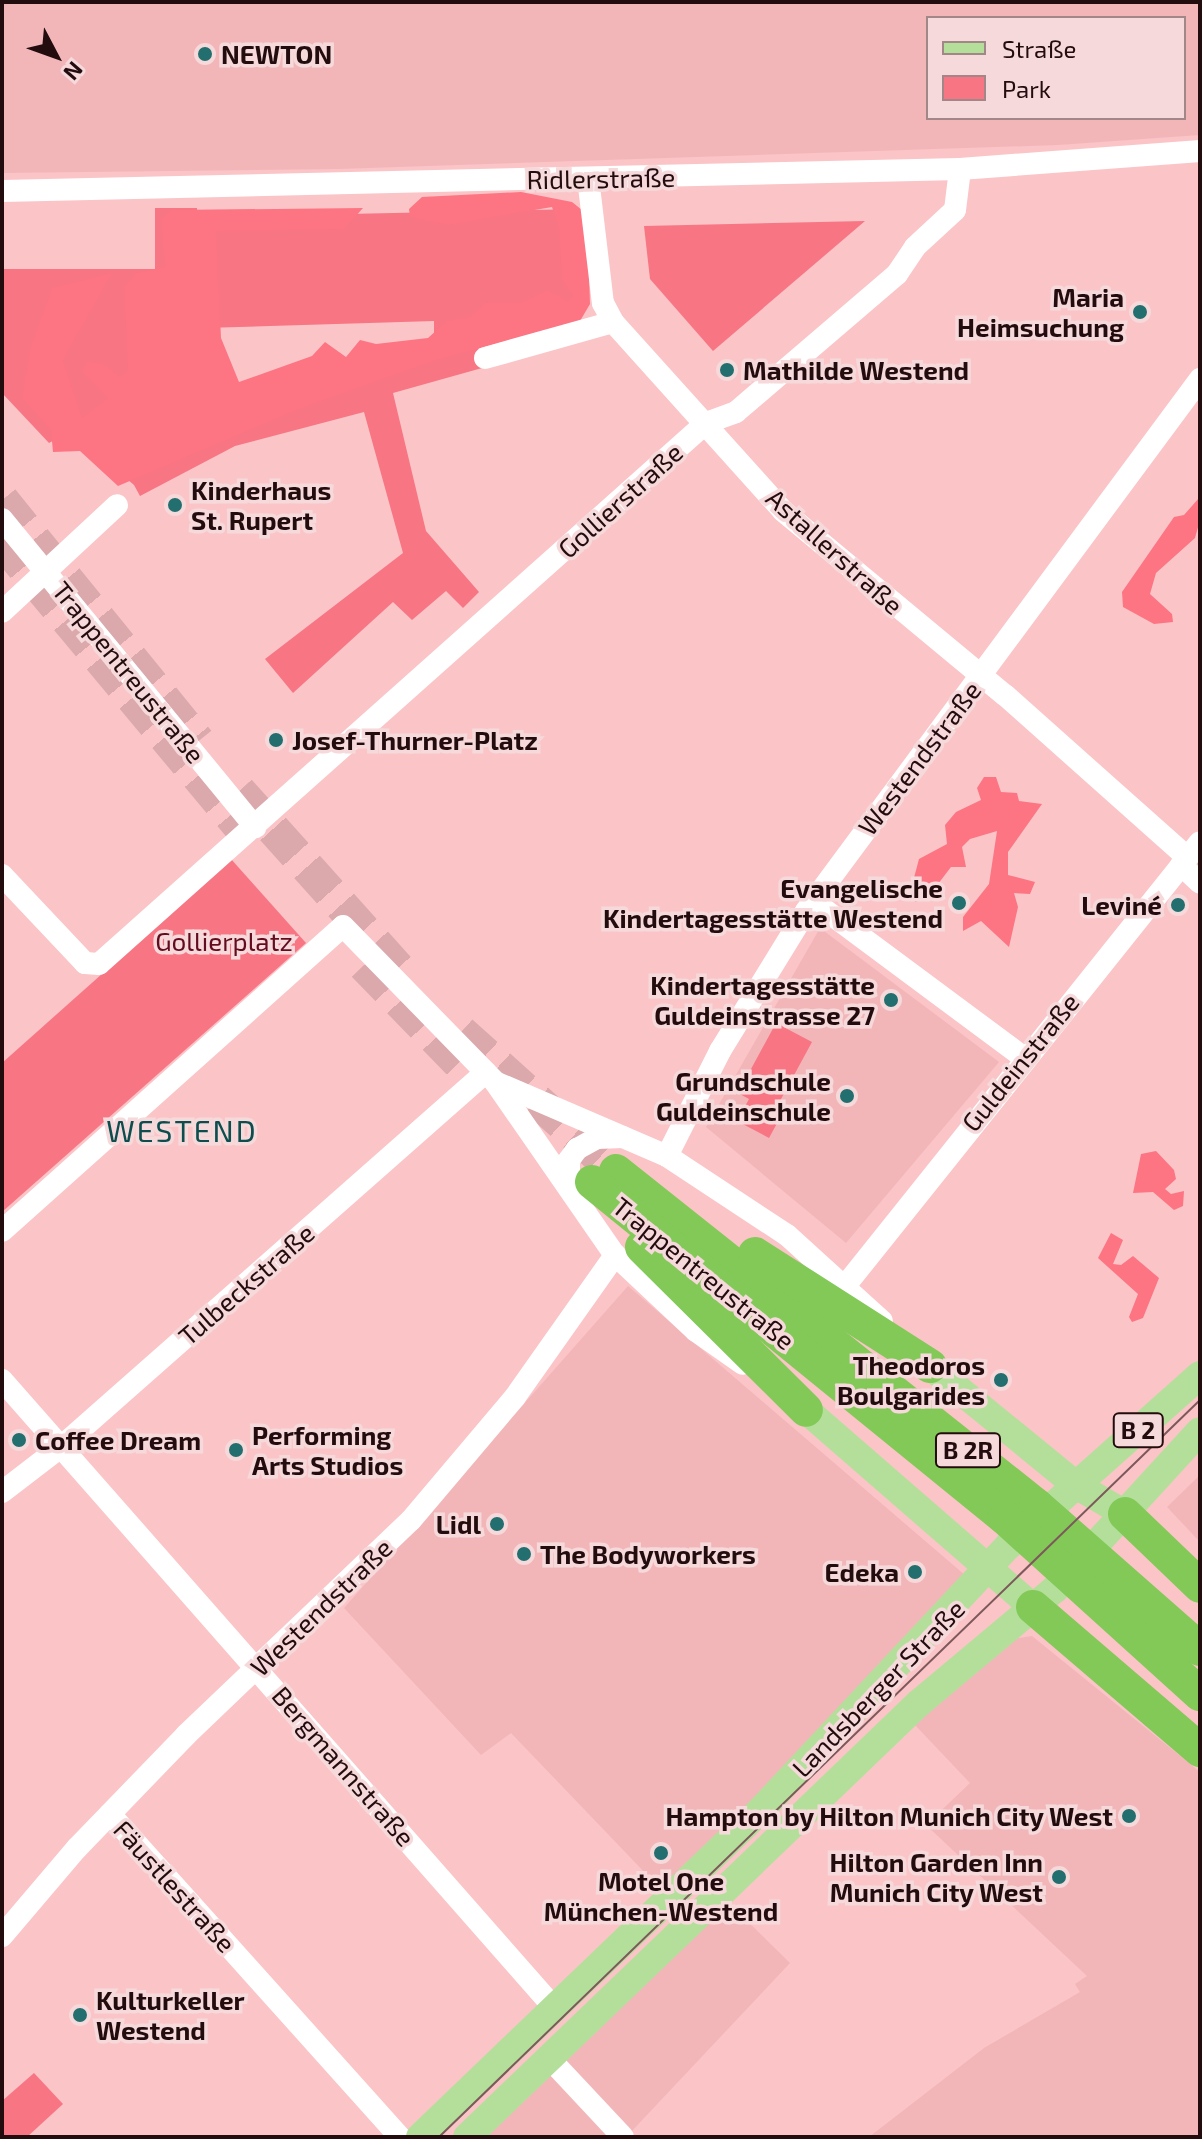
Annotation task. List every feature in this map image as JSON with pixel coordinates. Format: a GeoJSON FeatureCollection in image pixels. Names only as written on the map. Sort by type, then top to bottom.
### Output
{"type":"FeatureCollection","features":[{"type":"Feature","properties":{"kind":"highway","name":"Trappentreustraße"},"geometry":{"type":"LineString","coordinates":[[597,1174],[825,1352]]}},
{"type":"Feature","properties":{"kind":"highway"},"geometry":{"type":"LineString","coordinates":[[597,1174],[644,1178],[930,1366]]}},
{"type":"Feature","properties":{"kind":"highway"},"geometry":{"type":"LineString","coordinates":[[597,1174],[806,1410]]}},
{"type":"Feature","properties":{"kind":"highway","name":"B 2R"},"geometry":{"type":"LineString","coordinates":[[825,1352],[1036,1505],[1200,1649]]}},
{"type":"Feature","properties":{"kind":"highway","name":"B 2R"},"geometry":{"type":"LineString","coordinates":[[825,1352],[1200,1694]]}},
{"type":"Feature","properties":{"kind":"highway"},"geometry":{"type":"LineString","coordinates":[[1125,1514],[1200,1586]]}},
{"type":"Feature","properties":{"kind":"highway"},"geometry":{"type":"LineString","coordinates":[[1033,1607],[1200,1750]]}},
{"type":"Feature","properties":{"kind":"main road"},"geometry":{"type":"LineString","coordinates":[[930,1366],[1076,1485],[1125,1514]]}},
{"type":"Feature","properties":{"kind":"main road","name":"Landsberger Straße"},"geometry":{"type":"LineString","coordinates":[[420,2137],[556,2010],[761,1810],[989,1569],[1076,1485],[1200,1375]]}},
{"type":"Feature","properties":{"kind":"main road"},"geometry":{"type":"LineString","coordinates":[[806,1410],[1033,1607]]}},
{"type":"Feature","properties":{"kind":"main road","name":"Landsberger Straße"},"geometry":{"type":"LineString","coordinates":[[467,2137],[919,1703],[1033,1607],[1125,1514],[1200,1431]]}},
{"type":"Feature","properties":{"kind":"street","name":"Ridlerstraße"},"geometry":{"type":"LineString","coordinates":[[2,191],[960,169],[1200,151]]}},
{"type":"Feature","properties":{"kind":"street","name":"Gollierstraße"},"geometry":{"type":"LineString","coordinates":[[255,827],[706,423],[736,412],[897,274],[915,247],[948,220],[960,192],[960,169]]}},
{"type":"Feature","properties":{"kind":"street","name":"Astallerstraße"},"geometry":{"type":"LineString","coordinates":[[588,178],[603,303],[613,322],[783,511],[981,675],[1189,855],[1200,883]]}},
{"type":"Feature","properties":{"kind":"street"},"geometry":{"type":"LineString","coordinates":[[485,358],[613,322]]}},
{"type":"Feature","properties":{"kind":"street","name":"Westendstraße"},"geometry":{"type":"LineString","coordinates":[[667,1156],[720,1051],[813,901],[1200,379]]}},
{"type":"Feature","properties":{"kind":"street"},"geometry":{"type":"LineString","coordinates":[[2,612],[117,505]]}},
{"type":"Feature","properties":{"kind":"street","name":"Trappentreustraße"},"geometry":{"type":"LineString","coordinates":[[2,519],[255,827]]}},
{"type":"Feature","properties":{"kind":"street"},"geometry":{"type":"LineString","coordinates":[[2,875],[85,963],[99,964],[255,827]]}},
{"type":"Feature","properties":{"kind":"street","name":"Guldeinstraße"},"geometry":{"type":"LineString","coordinates":[[845,1286],[1023,1057],[1189,855]]}},
{"type":"Feature","properties":{"kind":"street"},"geometry":{"type":"LineString","coordinates":[[813,901],[1023,1057]]}},
{"type":"Feature","properties":{"kind":"street","name":"Trappentreustraße"},"geometry":{"type":"LineString","coordinates":[[2,1231],[343,926],[491,1077],[529,1133],[597,1174],[667,1156],[787,1235],[930,1366]]}},
{"type":"Feature","properties":{"kind":"street","name":"Trappentreustraße"},"geometry":{"type":"LineString","coordinates":[[491,1077],[548,1103],[597,1174],[615,1255],[696,1331],[806,1410]]}},
{"type":"Feature","properties":{"kind":"street","name":"Tulbeckstraße"},"geometry":{"type":"LineString","coordinates":[[2,1492],[62,1446],[491,1077]]}},
{"type":"Feature","properties":{"kind":"street"},"geometry":{"type":"LineString","coordinates":[[529,1133],[548,1103]]}},
{"type":"Feature","properties":{"kind":"street","name":"Westendstraße"},"geometry":{"type":"LineString","coordinates":[[2,1936],[110,1814],[411,1520],[515,1397],[615,1255]]}},
{"type":"Feature","properties":{"kind":"street","name":"Bergmannstraße"},"geometry":{"type":"LineString","coordinates":[[2,1380],[258,1667],[556,2010]]}},
{"type":"Feature","properties":{"kind":"street","name":"Fäustlestraße"},"geometry":{"type":"LineString","coordinates":[[110,1814],[400,2137]]}},
{"type":"Feature","properties":{"kind":"street"},"geometry":{"type":"LineString","coordinates":[[549,2058],[623,2137]]}},
{"type":"Feature","properties":{"kind":"shaded area"},"geometry":{"type":"Polygon","coordinates":[[[2,2],[1200,2],[1200,135],[1058,145],[338,169],[2,173],[2,2]]]}},
{"type":"Feature","properties":{"kind":"shaded area"},"geometry":{"type":"Polygon","coordinates":[[[521,192],[572,202],[587,214],[590,304],[580,321],[433,361],[299,409],[118,486],[80,451],[53,452],[51,430],[22,398],[30,349],[52,288],[112,273],[63,360],[82,418],[108,398],[82,372],[87,361],[103,364],[120,377],[128,370],[124,287],[136,273],[165,267],[161,220],[171,210],[363,208],[344,229],[216,231],[221,338],[239,382],[312,356],[325,342],[346,357],[360,340],[376,344],[428,338],[447,321],[470,317],[485,303],[523,302],[547,290],[568,301],[573,296],[562,280],[559,228],[552,207],[448,225],[410,217],[409,209],[422,197],[521,192]]]}},
{"type":"Feature","properties":{"kind":"shaded area"},"geometry":{"type":"Polygon","coordinates":[[[1200,489],[1200,520],[1195,538],[1156,573],[1150,594],[1172,614],[1173,622],[1154,624],[1123,607],[1122,592],[1174,517],[1184,515],[1199,498],[1200,489]]]}},
{"type":"Feature","properties":{"kind":"shaded area"},"geometry":{"type":"Polygon","coordinates":[[[984,777],[996,777],[1001,792],[1017,793],[1019,801],[1042,804],[1008,852],[1008,875],[1035,882],[1030,894],[1014,893],[1018,907],[1009,947],[981,921],[963,931],[963,917],[989,884],[997,831],[970,839],[962,847],[966,867],[951,867],[928,897],[915,902],[911,889],[919,859],[947,844],[945,825],[956,812],[981,800],[977,788],[984,777]]]}},
{"type":"Feature","properties":{"kind":"shaded area","name":"Grundschule Guldeinschule"},"geometry":{"type":"Polygon","coordinates":[[[820,928],[999,1062],[846,1243],[706,1127],[820,928]]]}},
{"type":"Feature","properties":{"kind":"shaded area"},"geometry":{"type":"Polygon","coordinates":[[[1156,1151],[1174,1170],[1176,1179],[1165,1189],[1171,1194],[1184,1191],[1183,1206],[1174,1210],[1153,1192],[1133,1193],[1141,1154],[1156,1151]]]}},
{"type":"Feature","properties":{"kind":"shaded area"},"geometry":{"type":"Polygon","coordinates":[[[1111,1233],[1123,1240],[1113,1264],[1121,1265],[1133,1256],[1159,1278],[1143,1318],[1132,1322],[1129,1317],[1138,1294],[1098,1258],[1111,1233]]]}},
{"type":"Feature","properties":{"kind":"shaded area"},"geometry":{"type":"Polygon","coordinates":[[[628,1286],[980,1588],[673,1902],[511,1733],[481,1755],[344,1608],[628,1286]]]}},
{"type":"Feature","properties":{"kind":"shaded area"},"geometry":{"type":"Polygon","coordinates":[[[1200,1475],[1200,1542],[1167,1507],[1200,1475]]]}},
{"type":"Feature","properties":{"kind":"shaded area"},"geometry":{"type":"Polygon","coordinates":[[[1032,1636],[1200,1772],[1200,2137],[869,2137],[984,2048],[1080,1992],[1075,1984],[1087,1976],[926,1825],[970,1783],[915,1725],[1007,1640],[1032,1636]]]}},
{"type":"Feature","properties":{"kind":"shaded area"},"geometry":{"type":"Polygon","coordinates":[[[725,1899],[790,1963],[630,2133],[633,2137],[478,2137],[725,1899]]]}},
{"type":"Feature","properties":{"kind":"green space"},"geometry":{"type":"Polygon","coordinates":[[[155,208],[197,208],[197,217],[580,209],[585,295],[476,336],[482,368],[393,393],[426,531],[479,592],[463,608],[446,591],[412,620],[393,602],[293,693],[265,659],[403,553],[364,412],[235,446],[140,496],[134,485],[71,431],[49,443],[2,393],[2,269],[155,269],[155,208]],[[434,321],[204,328],[237,399],[434,349],[434,321]]]}},
{"type":"Feature","properties":{"kind":"green space"},"geometry":{"type":"Polygon","coordinates":[[[865,221],[713,351],[650,279],[644,226],[865,221]]]}},
{"type":"Feature","properties":{"kind":"green space","name":"Gollierplatz"},"geometry":{"type":"Polygon","coordinates":[[[231,859],[306,943],[2,1212],[2,1063],[231,859]]]}},
{"type":"Feature","properties":{"kind":"green space"},"geometry":{"type":"Polygon","coordinates":[[[776,1023],[812,1042],[774,1112],[781,1116],[769,1138],[737,1121],[749,1099],[738,1093],[776,1023]]]}},
{"type":"Feature","properties":{"kind":"green space"},"geometry":{"type":"Polygon","coordinates":[[[34,2073],[63,2104],[27,2137],[2,2137],[2,2101],[34,2073]]]}},
{"type":"Feature","properties":{"kind":"tunnel"},"geometry":{"type":"LineString","coordinates":[[2,500],[198,741]]}},
{"type":"Feature","properties":{"kind":"tunnel"},"geometry":{"type":"LineString","coordinates":[[2,541],[245,833]]}},
{"type":"Feature","properties":{"kind":"tunnel"},"geometry":{"type":"LineString","coordinates":[[239,791],[407,978]]}},
{"type":"Feature","properties":{"kind":"tunnel"},"geometry":{"type":"LineString","coordinates":[[364,965],[472,1076]]}},
{"type":"Feature","properties":{"kind":"tunnel"},"geometry":{"type":"LineString","coordinates":[[461,1032],[606,1163]]}},
{"type":"Feature","properties":{"kind":"tram line"},"geometry":{"type":"LineString","coordinates":[[439,2137],[1200,1400]]}},
{"type":"Feature","properties":{"kind":"place","name":"NEWTON"},"geometry":{"type":"Point","coordinates":[205,54]}},
{"type":"Feature","properties":{"kind":"place","name":"Maria Heimsuchung"},"geometry":{"type":"Point","coordinates":[1140,312]}},
{"type":"Feature","properties":{"kind":"place","name":"Mathilde Westend"},"geometry":{"type":"Point","coordinates":[727,370]}},
{"type":"Feature","properties":{"kind":"place","name":"Kinderhaus St. Rupert"},"geometry":{"type":"Point","coordinates":[175,505]}},
{"type":"Feature","properties":{"kind":"place","name":"Josef-Thurner-Platz"},"geometry":{"type":"Point","coordinates":[276,740]}},
{"type":"Feature","properties":{"kind":"place","name":"Evangelische Kindertagesstätte Westend"},"geometry":{"type":"Point","coordinates":[959,903]}},
{"type":"Feature","properties":{"kind":"place","name":"Leviné"},"geometry":{"type":"Point","coordinates":[1178,905]}},
{"type":"Feature","properties":{"kind":"place","name":"Kindertagesstätte Guldeinstrasse 27"},"geometry":{"type":"Point","coordinates":[891,1000]}},
{"type":"Feature","properties":{"kind":"place","name":"Grundschule Guldeinschule"},"geometry":{"type":"Point","coordinates":[847,1096]}},
{"type":"Feature","properties":{"kind":"place","name":"Theodoros Boulgarides"},"geometry":{"type":"Point","coordinates":[1001,1380]}},
{"type":"Feature","properties":{"kind":"place","name":"Coffee Dream"},"geometry":{"type":"Point","coordinates":[19,1440]}},
{"type":"Feature","properties":{"kind":"place","name":"Performing Arts Studios"},"geometry":{"type":"Point","coordinates":[236,1450]}},
{"type":"Feature","properties":{"kind":"place","name":"Lidl"},"geometry":{"type":"Point","coordinates":[497,1524]}},
{"type":"Feature","properties":{"kind":"place","name":"The Bodyworkers"},"geometry":{"type":"Point","coordinates":[524,1554]}},
{"type":"Feature","properties":{"kind":"place","name":"Edeka"},"geometry":{"type":"Point","coordinates":[915,1572]}},
{"type":"Feature","properties":{"kind":"place","name":"Hampton by Hilton Munich City West"},"geometry":{"type":"Point","coordinates":[1129,1816]}},
{"type":"Feature","properties":{"kind":"place","name":"Motel One München-Westend"},"geometry":{"type":"Point","coordinates":[661,1853]}},
{"type":"Feature","properties":{"kind":"place","name":"Hilton Garden Inn Munich City West"},"geometry":{"type":"Point","coordinates":[1059,1877]}},
{"type":"Feature","properties":{"kind":"place","name":"Kulturkeller Westend"},"geometry":{"type":"Point","coordinates":[80,2015]}},
{"type":"Feature","properties":{"kind":"district","name":"WESTEND"},"geometry":{"type":"Point","coordinates":[182,1130]}}]}
